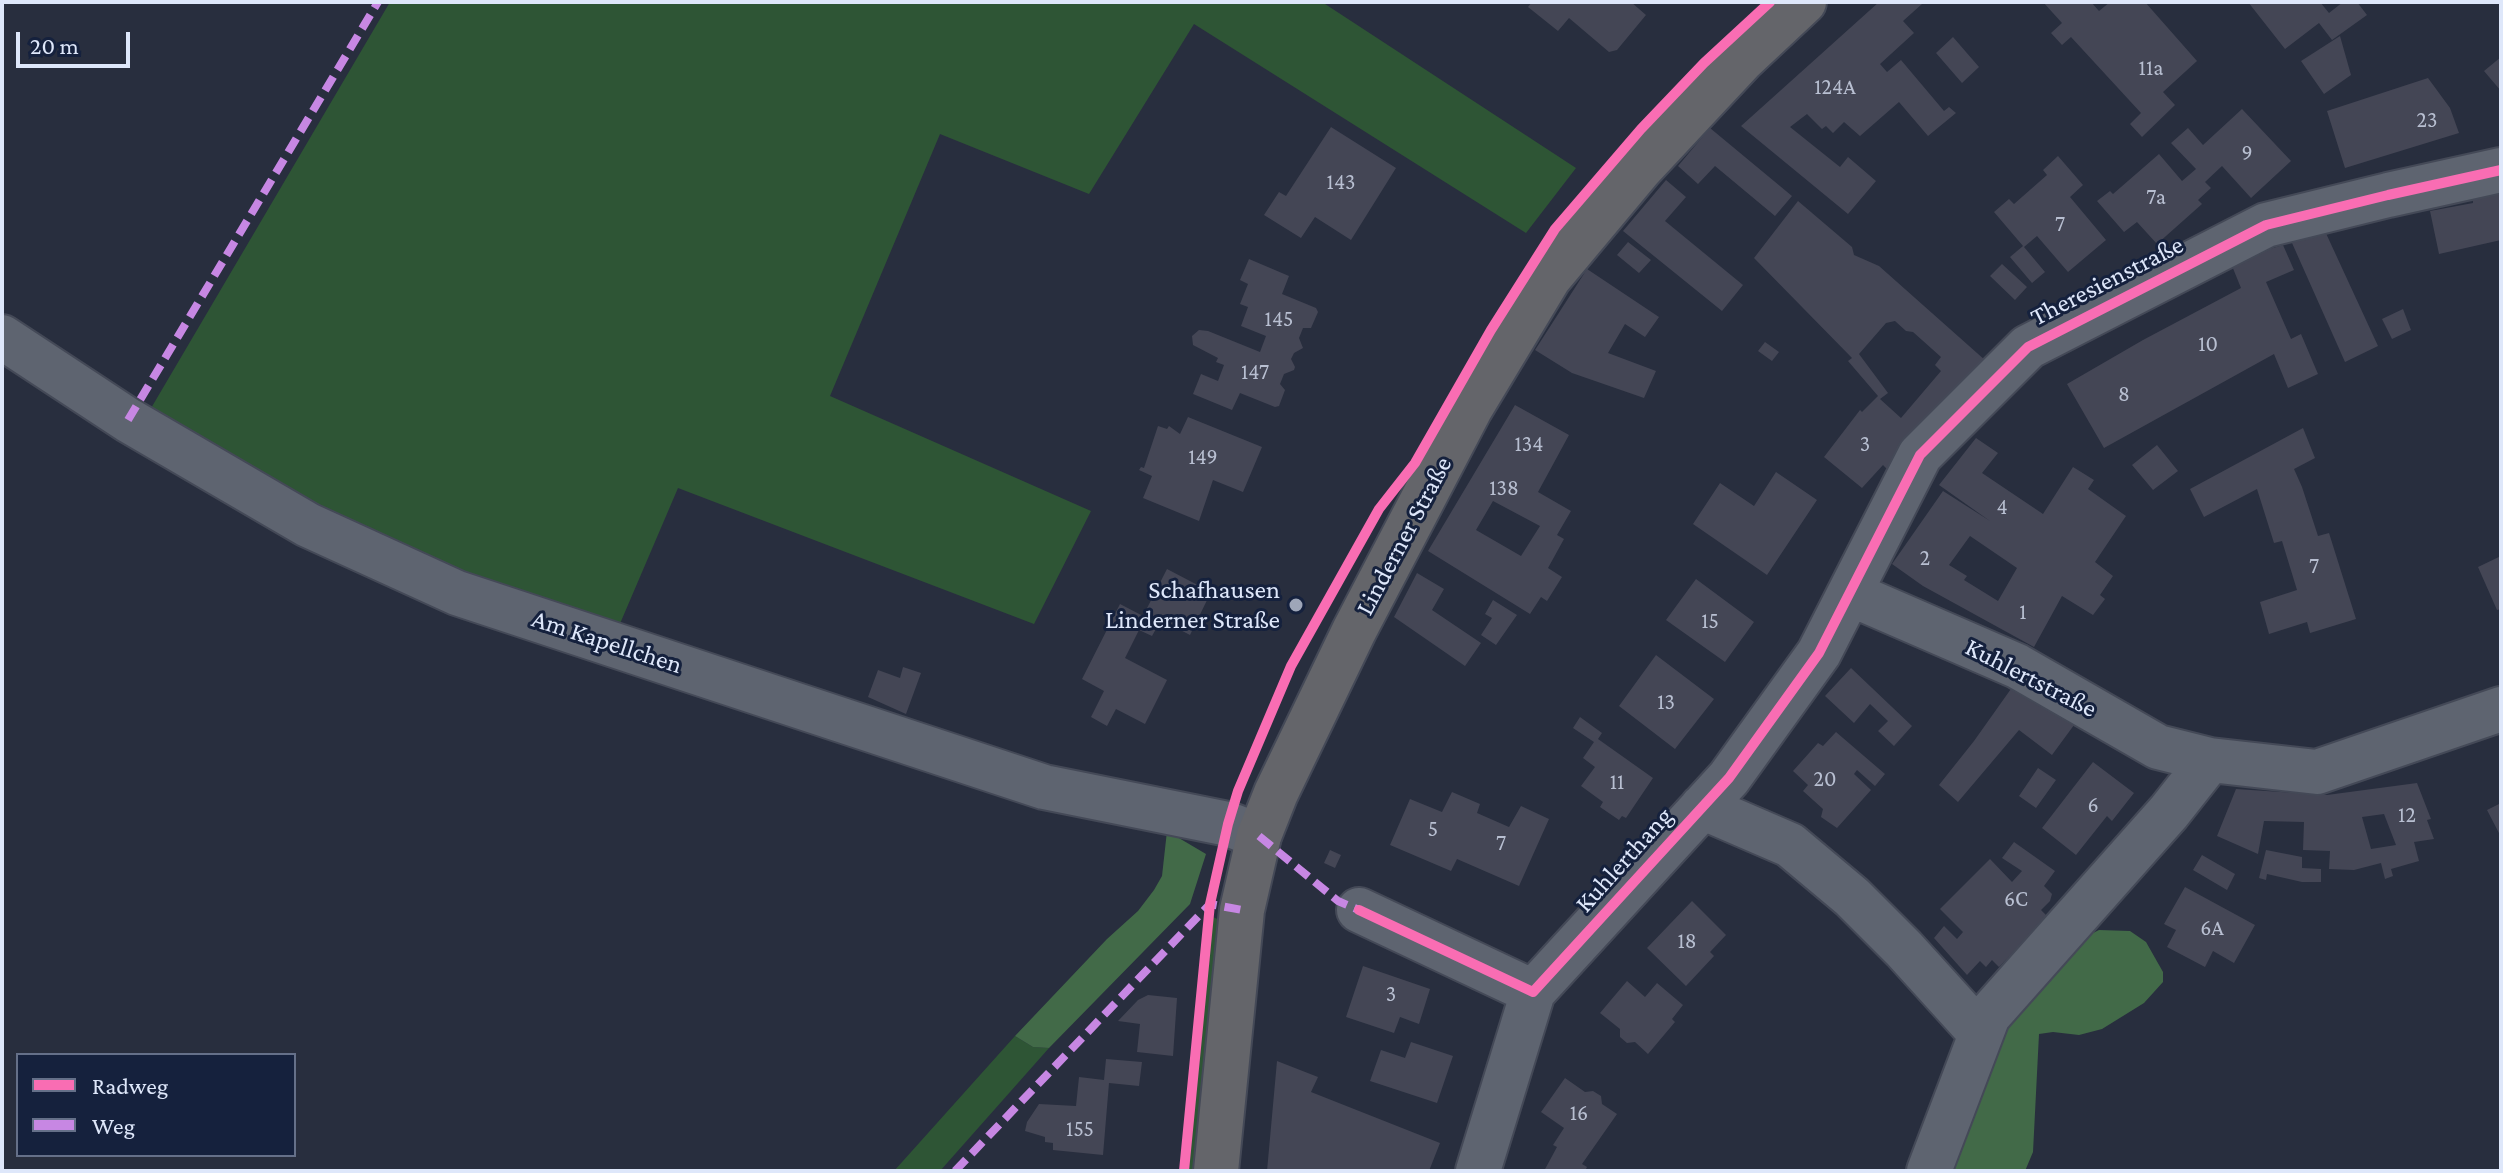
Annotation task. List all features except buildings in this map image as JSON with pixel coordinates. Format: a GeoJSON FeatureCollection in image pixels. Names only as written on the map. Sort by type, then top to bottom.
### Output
{"type":"FeatureCollection","features":[{"type":"Feature","properties":{"kind":"main road","name":"Linderner Straße"},"geometry":{"type":"LineString","coordinates":[[1216,1171],[1242,910],[1259,836],[1276,793],[1354,631],[1470,409],[1549,278],[1641,168],[1742,60],[1804,2]]}},
{"type":"Feature","properties":{"kind":"street","name":"Theresienstraße"},"geometry":{"type":"LineString","coordinates":[[1851,594],[1920,455],[2028,347],[2266,225],[2501,170]]}},
{"type":"Feature","properties":{"kind":"street","name":"Am Kapellchen"},"geometry":{"type":"LineString","coordinates":[[2,337],[128,420],[308,525],[457,593],[1044,787],[1228,824],[1259,836]]}},
{"type":"Feature","properties":{"kind":"street","name":"Kuhlertstraße"},"geometry":{"type":"LineString","coordinates":[[1851,594],[2017,666],[2158,747],[2210,760],[2317,772],[2501,709]]}},
{"type":"Feature","properties":{"kind":"street","name":"Kuhlerthang"},"geometry":{"type":"LineString","coordinates":[[1478,1171],[1533,992],[1729,778],[1819,653],[1851,594]]}},
{"type":"Feature","properties":{"kind":"street"},"geometry":{"type":"LineString","coordinates":[[1929,1171],[1988,1016],[2169,812],[2210,760]]}},
{"type":"Feature","properties":{"kind":"street"},"geometry":{"type":"LineString","coordinates":[[1702,807],[1790,845],[1852,897],[1981,1034]]}},
{"type":"Feature","properties":{"kind":"street"},"geometry":{"type":"LineString","coordinates":[[1359,910],[1533,992]]}},
{"type":"Feature","properties":{"kind":"green space"},"geometry":{"type":"Polygon","coordinates":[[[390,2],[1322,2],[1576,168],[1526,233],[1194,24],[1089,194],[940,134],[830,396],[1091,511],[1034,624],[678,488],[616,633],[391,549],[147,415],[390,2]]]}},
{"type":"Feature","properties":{"kind":"green space"},"geometry":{"type":"Polygon","coordinates":[[[1167,831],[1206,854],[1190,904],[1049,1048],[1033,1047],[1015,1036],[1107,939],[1138,911],[1154,890],[1162,876],[1167,831]]]}},
{"type":"Feature","properties":{"kind":"green space"},"geometry":{"type":"Polygon","coordinates":[[[1213,917],[1224,922],[1201,1171],[1188,1171],[1213,917]]]}},
{"type":"Feature","properties":{"kind":"green space"},"geometry":{"type":"Polygon","coordinates":[[[2099,930],[2130,931],[2146,942],[2163,972],[2163,982],[2144,1003],[2102,1029],[2079,1035],[2039,1034],[2033,1152],[2025,1171],[1938,1171],[1990,1044],[2083,938],[2099,930]]]}},
{"type":"Feature","properties":{"kind":"green space"},"geometry":{"type":"Polygon","coordinates":[[[1015,1036],[1033,1047],[1049,1048],[940,1171],[894,1171],[1015,1036]]]}},
{"type":"Feature","properties":{"kind":"marked path"},"geometry":{"type":"LineString","coordinates":[[128,420],[378,2]]}},
{"type":"Feature","properties":{"kind":"marked path"},"geometry":{"type":"LineString","coordinates":[[1259,836],[1338,901],[1359,910]]}},
{"type":"Feature","properties":{"kind":"marked path"},"geometry":{"type":"LineString","coordinates":[[955,1171],[1210,904],[1242,910]]}},
{"type":"Feature","properties":{"kind":"cycle path"},"geometry":{"type":"LineString","coordinates":[[1184,1171],[1210,904],[1238,791],[1291,666],[1379,509],[1415,463],[1491,330],[1555,229],[1641,129],[1704,63],[1770,2]]}},
{"type":"Feature","properties":{"kind":"cycle path"},"geometry":{"type":"LineString","coordinates":[[1359,910],[1533,992],[1729,778],[1819,653],[1920,455],[2028,347],[2266,225],[2501,170]]}},
{"type":"Feature","properties":{"kind":"place","name":"Schafhausen Linderner Straße"},"geometry":{"type":"Point","coordinates":[1296,605]}}]}
